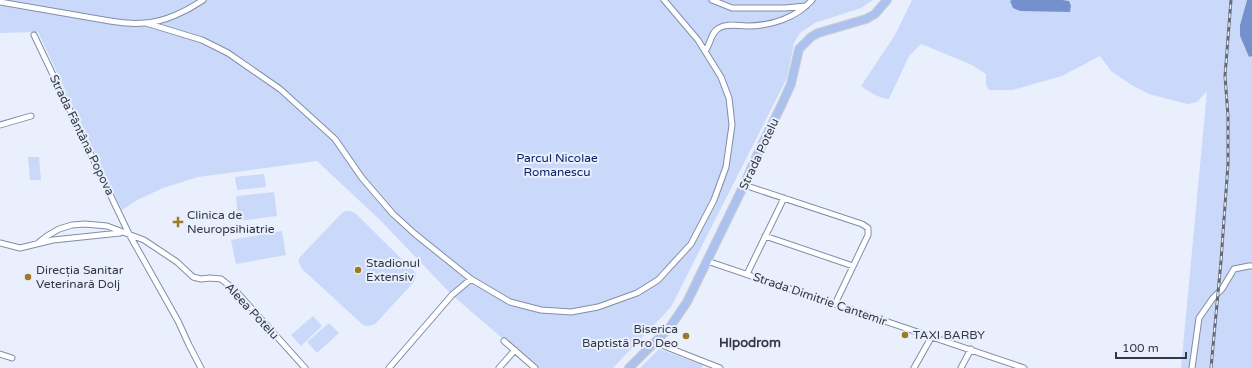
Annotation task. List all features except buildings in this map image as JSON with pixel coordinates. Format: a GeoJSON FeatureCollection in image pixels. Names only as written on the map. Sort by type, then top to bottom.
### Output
{"type":"FeatureCollection","features":[{"type":"Feature","properties":{"kind":"main road","name":"Strada Potelu"},"geometry":{"type":"LineString","coordinates":[[629,368],[670,327],[681,312],[744,185],[791,84],[799,49],[806,41],[818,33],[866,19],[875,14],[886,0]]}},
{"type":"Feature","properties":{"kind":"street"},"geometry":{"type":"LineString","coordinates":[[0,2],[110,21],[146,23],[169,17],[189,9],[203,0]]}},
{"type":"Feature","properties":{"kind":"street"},"geometry":{"type":"LineString","coordinates":[[146,23],[202,40],[228,53],[280,89],[335,140],[362,178],[393,214],[414,234],[471,279],[510,302],[541,310],[571,312],[598,307],[637,293],[658,280],[691,244],[714,200],[726,167],[732,125],[728,98],[720,77],[698,40],[664,0]]}},
{"type":"Feature","properties":{"kind":"street"},"geometry":{"type":"LineString","coordinates":[[712,0],[732,8],[785,8],[807,6]]}},
{"type":"Feature","properties":{"kind":"street"},"geometry":{"type":"LineString","coordinates":[[705,51],[709,46],[710,38],[720,27],[728,25],[748,26],[768,24],[798,13],[812,0]]}},
{"type":"Feature","properties":{"kind":"street","name":"Strada Fântâna Popova"},"geometry":{"type":"LineString","coordinates":[[34,35],[129,234],[178,321],[188,345],[201,368]]}},
{"type":"Feature","properties":{"kind":"street"},"geometry":{"type":"LineString","coordinates":[[0,124],[31,116]]}},
{"type":"Feature","properties":{"kind":"street"},"geometry":{"type":"LineString","coordinates":[[744,185],[866,226],[868,228],[868,235],[835,304]]}},
{"type":"Feature","properties":{"kind":"street"},"geometry":{"type":"LineString","coordinates":[[747,274],[784,198]]}},
{"type":"Feature","properties":{"kind":"street"},"geometry":{"type":"LineString","coordinates":[[38,243],[46,236],[59,229],[85,224],[107,226],[129,234]]}},
{"type":"Feature","properties":{"kind":"street"},"geometry":{"type":"LineString","coordinates":[[0,244],[20,248],[53,240],[117,232],[129,234]]}},
{"type":"Feature","properties":{"kind":"street","name":"Aleea Potelu"},"geometry":{"type":"LineString","coordinates":[[129,234],[144,240],[176,262],[193,277],[201,279],[216,278],[224,280],[235,290],[305,368]]}},
{"type":"Feature","properties":{"kind":"street"},"geometry":{"type":"LineString","coordinates":[[765,236],[853,266]]}},
{"type":"Feature","properties":{"kind":"street","name":"Strada Dimitrie Cantemir"},"geometry":{"type":"LineString","coordinates":[[707,261],[972,349],[1010,366],[1024,368]]}},
{"type":"Feature","properties":{"kind":"street"},"geometry":{"type":"LineString","coordinates":[[1192,368],[1199,318],[1222,289],[1234,269],[1252,266]]}},
{"type":"Feature","properties":{"kind":"street"},"geometry":{"type":"LineString","coordinates":[[388,368],[452,295],[471,279]]}},
{"type":"Feature","properties":{"kind":"street"},"geometry":{"type":"LineString","coordinates":[[914,368],[932,336]]}},
{"type":"Feature","properties":{"kind":"street"},"geometry":{"type":"LineString","coordinates":[[504,341],[535,368]]}},
{"type":"Feature","properties":{"kind":"street"},"geometry":{"type":"LineString","coordinates":[[654,342],[720,368]]}},
{"type":"Feature","properties":{"kind":"street"},"geometry":{"type":"LineString","coordinates":[[961,368],[972,349]]}},
{"type":"Feature","properties":{"kind":"street"},"geometry":{"type":"LineString","coordinates":[[499,368],[514,350]]}},
{"type":"Feature","properties":{"kind":"street"},"geometry":{"type":"LineString","coordinates":[[0,354],[12,358]]}},
{"type":"Feature","properties":{"kind":"green space","name":"Parcul Nicolae Romanescu"},"geometry":{"type":"Polygon","coordinates":[[[0,0],[873,0],[861,8],[815,23],[800,33],[794,43],[787,78],[671,307],[613,368],[537,368],[452,295],[380,220],[317,161],[198,177],[163,188],[137,200],[122,210],[38,32],[0,33],[0,0]]]}},
{"type":"Feature","properties":{"kind":"green space"},"geometry":{"type":"Polygon","coordinates":[[[912,0],[1247,0],[1240,25],[1240,36],[1249,56],[1252,56],[1252,368],[1181,368],[1207,91],[1197,102],[1187,104],[1149,94],[1130,84],[1111,71],[1100,56],[1062,76],[1012,90],[989,90],[986,84],[986,74],[970,64],[921,44],[909,56],[889,99],[881,97],[861,86],[895,35],[912,0]]]}},
{"type":"Feature","properties":{"kind":"green space"},"geometry":{"type":"Polygon","coordinates":[[[28,157],[39,157],[41,180],[30,180],[28,157]]]}},
{"type":"Feature","properties":{"kind":"green space"},"geometry":{"type":"Polygon","coordinates":[[[264,174],[266,187],[237,190],[235,177],[264,174]]]}},
{"type":"Feature","properties":{"kind":"green space"},"geometry":{"type":"Polygon","coordinates":[[[274,192],[277,216],[238,221],[236,196],[274,192]]]}},
{"type":"Feature","properties":{"kind":"green space","name":"Stadionul Extensiv"},"geometry":{"type":"Polygon","coordinates":[[[351,211],[356,214],[415,272],[416,275],[414,282],[375,324],[370,326],[365,326],[362,324],[302,269],[298,261],[300,257],[342,213],[351,211]]]}},
{"type":"Feature","properties":{"kind":"green space"},"geometry":{"type":"Polygon","coordinates":[[[282,231],[286,255],[236,264],[231,240],[282,231]]]}},
{"type":"Feature","properties":{"kind":"green space"},"geometry":{"type":"Polygon","coordinates":[[[313,316],[322,326],[301,346],[291,335],[313,316]]]}},
{"type":"Feature","properties":{"kind":"green space"},"geometry":{"type":"Polygon","coordinates":[[[329,323],[339,333],[317,353],[307,342],[329,323]]]}},
{"type":"Feature","properties":{"kind":"green space"},"geometry":{"type":"Polygon","coordinates":[[[659,349],[703,365],[702,368],[640,368],[659,349]]]}},
{"type":"Feature","properties":{"kind":"water"},"geometry":{"type":"Polygon","coordinates":[[[1062,0],[1069,1],[1071,6],[1070,12],[1020,11],[1013,8],[1010,1],[1062,0]]]}},
{"type":"Feature","properties":{"kind":"water"},"geometry":{"type":"Polygon","coordinates":[[[1247,0],[1252,0],[1252,56],[1249,57],[1240,36],[1240,25],[1247,0]]]}},
{"type":"Feature","properties":{"kind":"railway"},"geometry":{"type":"LineString","coordinates":[[1211,368],[1228,164],[1228,116],[1225,76],[1231,0]]}},
{"type":"Feature","properties":{"kind":"place","name":"Clinica de Neuropsihiatrie"},"geometry":{"type":"Point","coordinates":[178,222]}},
{"type":"Feature","properties":{"kind":"place","name":"Stadionul Extensiv"},"geometry":{"type":"Point","coordinates":[358,270]}},
{"type":"Feature","properties":{"kind":"place","name":"Direcția Sanitar Veterinară Dolj"},"geometry":{"type":"Point","coordinates":[28,277]}},
{"type":"Feature","properties":{"kind":"place","name":"TAXI BARBY"},"geometry":{"type":"Point","coordinates":[905,335]}},
{"type":"Feature","properties":{"kind":"place","name":"Biserica Baptistă Pro Deo"},"geometry":{"type":"Point","coordinates":[686,336]}},
{"type":"Feature","properties":{"kind":"district","name":"Hipodrom"},"geometry":{"type":"Point","coordinates":[750,343]}}]}
